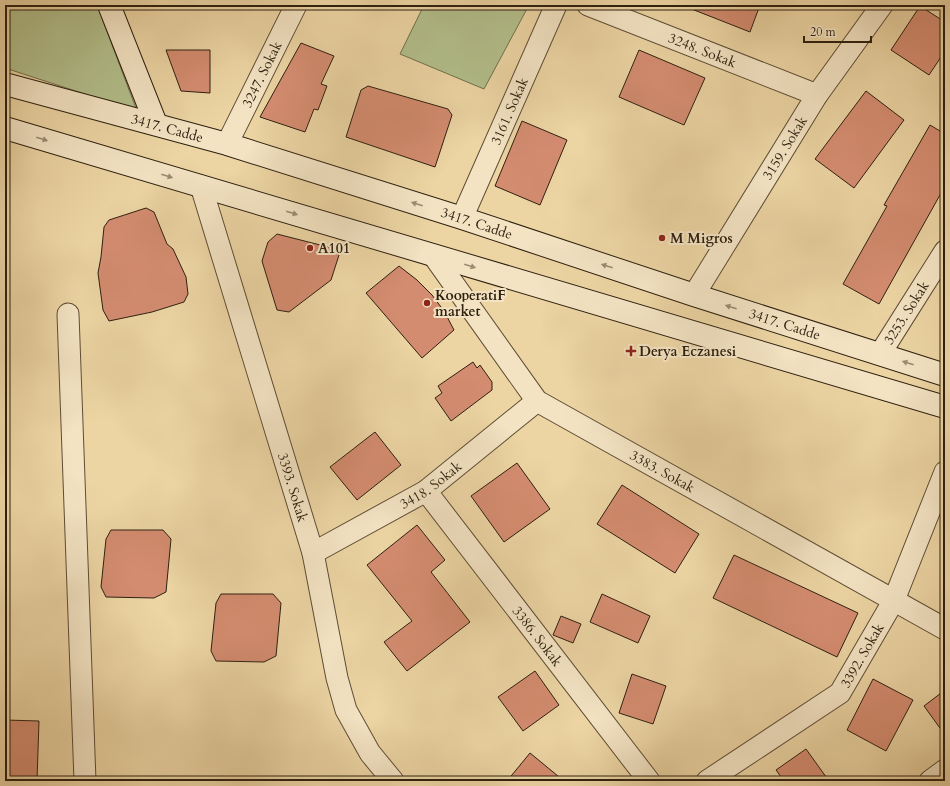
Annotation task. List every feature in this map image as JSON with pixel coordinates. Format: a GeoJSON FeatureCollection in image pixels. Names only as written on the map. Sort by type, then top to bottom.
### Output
{"type":"FeatureCollection","features":[{"type":"Feature","properties":{"kind":"street"},"geometry":{"type":"LineString","coordinates":[[109,5],[156,124]]}},
{"type":"Feature","properties":{"kind":"street","name":"3247. Sokak"},"geometry":{"type":"LineString","coordinates":[[227,144],[296,5]]}},
{"type":"Feature","properties":{"kind":"street","name":"3161. Sokak"},"geometry":{"type":"LineString","coordinates":[[462,218],[556,5]]}},
{"type":"Feature","properties":{"kind":"street","name":"3248. Sokak"},"geometry":{"type":"LineString","coordinates":[[588,5],[817,95]]}},
{"type":"Feature","properties":{"kind":"street","name":"3159. Sokak"},"geometry":{"type":"LineString","coordinates":[[694,295],[817,95],[882,5]]}},
{"type":"Feature","properties":{"kind":"street","name":"3417. Cadde"},"geometry":{"type":"LineString","coordinates":[[5,84],[227,144],[462,218],[694,295],[945,375]]}},
{"type":"Feature","properties":{"kind":"street"},"geometry":{"type":"LineString","coordinates":[[5,128],[945,407]]}},
{"type":"Feature","properties":{"kind":"street","name":"3393. Sokak"},"geometry":{"type":"LineString","coordinates":[[201,186],[313,553],[337,678],[346,710],[370,753],[393,781]]}},
{"type":"Feature","properties":{"kind":"street","name":"3253. Sokak"},"geometry":{"type":"LineString","coordinates":[[880,354],[945,251]]}},
{"type":"Feature","properties":{"kind":"street","name":"3383. Sokak"},"geometry":{"type":"LineString","coordinates":[[433,255],[537,401],[945,629]]}},
{"type":"Feature","properties":{"kind":"street"},"geometry":{"type":"LineString","coordinates":[[68,314],[85,781]]}},
{"type":"Feature","properties":{"kind":"street","name":"3418. Sokak"},"geometry":{"type":"LineString","coordinates":[[313,553],[426,491],[537,401]]}},
{"type":"Feature","properties":{"kind":"street","name":"3392. Sokak"},"geometry":{"type":"LineString","coordinates":[[707,781],[840,694],[894,600],[945,472]]}},
{"type":"Feature","properties":{"kind":"street","name":"3386. Sokak"},"geometry":{"type":"LineString","coordinates":[[426,491],[649,781]]}},
{"type":"Feature","properties":{"kind":"street"},"geometry":{"type":"LineString","coordinates":[[930,781],[945,770]]}},
{"type":"Feature","properties":{"kind":"green space"},"geometry":{"type":"Polygon","coordinates":[[[5,5],[97,5],[137,111],[5,68],[5,5]]]}},
{"type":"Feature","properties":{"kind":"green space"},"geometry":{"type":"Polygon","coordinates":[[[424,5],[529,5],[484,89],[400,54],[424,5]]]}},
{"type":"Feature","properties":{"kind":"building"},"geometry":{"type":"Polygon","coordinates":[[[684,5],[760,5],[750,32],[684,5]]]}},
{"type":"Feature","properties":{"kind":"building"},"geometry":{"type":"Polygon","coordinates":[[[920,6],[945,22],[945,51],[929,75],[891,50],[920,6]]]}},
{"type":"Feature","properties":{"kind":"building"},"geometry":{"type":"Polygon","coordinates":[[[301,43],[334,56],[321,84],[327,86],[318,110],[314,109],[305,132],[260,117],[301,43]]]}},
{"type":"Feature","properties":{"kind":"building"},"geometry":{"type":"Polygon","coordinates":[[[166,50],[210,50],[210,93],[181,91],[166,50]]]}},
{"type":"Feature","properties":{"kind":"building"},"geometry":{"type":"Polygon","coordinates":[[[639,50],[705,78],[684,125],[619,97],[639,50]]]}},
{"type":"Feature","properties":{"kind":"building"},"geometry":{"type":"Polygon","coordinates":[[[368,86],[448,109],[452,115],[435,167],[346,137],[361,90],[368,86]]]}},
{"type":"Feature","properties":{"kind":"building"},"geometry":{"type":"Polygon","coordinates":[[[866,91],[904,120],[854,188],[815,159],[866,91]]]}},
{"type":"Feature","properties":{"kind":"building"},"geometry":{"type":"Polygon","coordinates":[[[522,121],[567,140],[540,205],[495,186],[522,121]]]}},
{"type":"Feature","properties":{"kind":"building"},"geometry":{"type":"Polygon","coordinates":[[[930,125],[945,134],[945,186],[879,304],[843,284],[887,206],[884,205],[930,125]]]}},
{"type":"Feature","properties":{"kind":"building"},"geometry":{"type":"Polygon","coordinates":[[[146,208],[154,212],[167,244],[173,249],[186,277],[188,294],[184,302],[152,312],[109,321],[103,310],[98,273],[104,227],[109,220],[146,208]]]}},
{"type":"Feature","properties":{"kind":"building"},"geometry":{"type":"Polygon","coordinates":[[[277,234],[332,248],[339,255],[331,280],[289,312],[277,310],[262,261],[268,242],[277,234]]]}},
{"type":"Feature","properties":{"kind":"building"},"geometry":{"type":"Polygon","coordinates":[[[399,266],[417,280],[432,295],[444,311],[454,330],[422,358],[366,293],[399,266]]]}},
{"type":"Feature","properties":{"kind":"building"},"geometry":{"type":"Polygon","coordinates":[[[473,362],[477,368],[480,365],[492,382],[492,390],[451,421],[435,398],[442,393],[438,386],[473,362]]]}},
{"type":"Feature","properties":{"kind":"building"},"geometry":{"type":"Polygon","coordinates":[[[375,432],[401,465],[357,500],[330,467],[375,432]]]}},
{"type":"Feature","properties":{"kind":"building"},"geometry":{"type":"Polygon","coordinates":[[[517,463],[550,509],[504,542],[471,496],[517,463]]]}},
{"type":"Feature","properties":{"kind":"building"},"geometry":{"type":"Polygon","coordinates":[[[622,485],[699,534],[675,573],[597,524],[622,485]]]}},
{"type":"Feature","properties":{"kind":"building"},"geometry":{"type":"Polygon","coordinates":[[[417,525],[445,560],[431,572],[470,622],[407,671],[384,642],[412,621],[367,565],[417,525]]]}},
{"type":"Feature","properties":{"kind":"building"},"geometry":{"type":"Polygon","coordinates":[[[111,530],[163,530],[171,539],[166,592],[154,598],[106,597],[101,587],[106,539],[111,530]]]}},
{"type":"Feature","properties":{"kind":"building"},"geometry":{"type":"Polygon","coordinates":[[[734,555],[858,613],[837,657],[713,598],[734,555]]]}},
{"type":"Feature","properties":{"kind":"building"},"geometry":{"type":"Polygon","coordinates":[[[221,594],[273,594],[281,603],[276,656],[264,662],[216,661],[211,651],[216,603],[221,594]]]}},
{"type":"Feature","properties":{"kind":"building"},"geometry":{"type":"Polygon","coordinates":[[[602,594],[650,616],[638,643],[590,622],[602,594]]]}},
{"type":"Feature","properties":{"kind":"building"},"geometry":{"type":"Polygon","coordinates":[[[561,616],[581,624],[573,643],[553,635],[561,616]]]}},
{"type":"Feature","properties":{"kind":"building"},"geometry":{"type":"Polygon","coordinates":[[[535,671],[559,705],[523,731],[498,697],[535,671]]]}},
{"type":"Feature","properties":{"kind":"building"},"geometry":{"type":"Polygon","coordinates":[[[632,674],[666,686],[653,724],[619,713],[632,674]]]}},
{"type":"Feature","properties":{"kind":"building"},"geometry":{"type":"Polygon","coordinates":[[[873,679],[913,700],[886,751],[847,730],[873,679]]]}},
{"type":"Feature","properties":{"kind":"building"},"geometry":{"type":"Polygon","coordinates":[[[945,690],[945,735],[924,706],[945,690]]]}},
{"type":"Feature","properties":{"kind":"building"},"geometry":{"type":"Polygon","coordinates":[[[5,720],[39,721],[37,781],[5,780],[5,720]]]}},
{"type":"Feature","properties":{"kind":"building"},"geometry":{"type":"Polygon","coordinates":[[[806,749],[829,781],[784,781],[776,770],[806,749]]]}},
{"type":"Feature","properties":{"kind":"building"},"geometry":{"type":"Polygon","coordinates":[[[530,753],[564,781],[507,781],[530,753]]]}},
{"type":"Feature","properties":{"kind":"place","name":"M Migros"},"geometry":{"type":"Point","coordinates":[662,238]}},
{"type":"Feature","properties":{"kind":"place","name":"A101"},"geometry":{"type":"Point","coordinates":[310,248]}},
{"type":"Feature","properties":{"kind":"place","name":"KooperatiF market"},"geometry":{"type":"Point","coordinates":[427,303]}},
{"type":"Feature","properties":{"kind":"place","name":"Derya Eczanesi"},"geometry":{"type":"Point","coordinates":[631,351]}}]}
